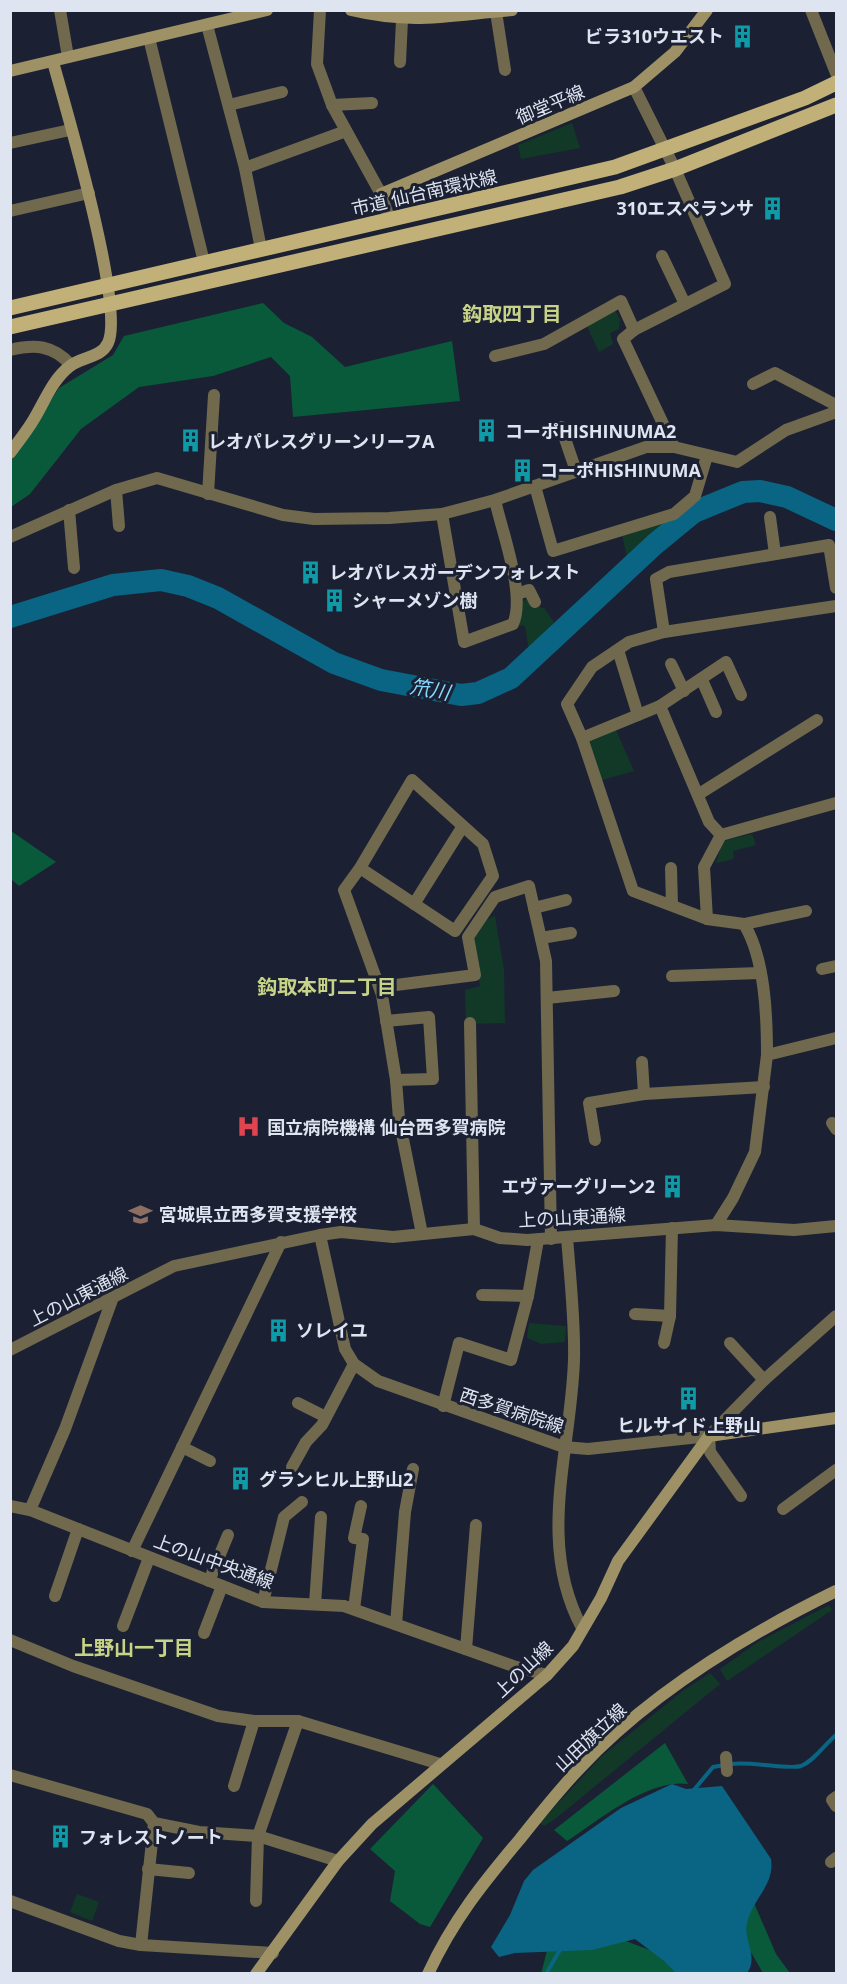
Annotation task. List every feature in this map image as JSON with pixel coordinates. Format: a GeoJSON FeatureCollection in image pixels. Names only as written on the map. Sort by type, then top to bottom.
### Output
{"type":"FeatureCollection","features":[{"type":"Feature","properties":{"kind":"main road","name":"市道 仙台南環状線"},"geometry":{"type":"LineString","coordinates":[[10,308],[562,181],[665,150],[805,98],[837,83]]}},
{"type":"Feature","properties":{"kind":"main road"},"geometry":{"type":"LineString","coordinates":[[10,327],[566,201],[675,169],[837,105]]}},
{"type":"Feature","properties":{"kind":"street"},"geometry":{"type":"LineString","coordinates":[[60,10],[68,57]]}},
{"type":"Feature","properties":{"kind":"street"},"geometry":{"type":"LineString","coordinates":[[10,71],[267,10]]}},
{"type":"Feature","properties":{"kind":"street"},"geometry":{"type":"LineString","coordinates":[[320,10],[317,64],[332,105],[381,194],[390,220]]}},
{"type":"Feature","properties":{"kind":"street"},"geometry":{"type":"LineString","coordinates":[[351,10],[402,20],[512,10]]}},
{"type":"Feature","properties":{"kind":"street","name":"御堂平線"},"geometry":{"type":"LineString","coordinates":[[381,194],[634,87],[675,52],[707,10]]}},
{"type":"Feature","properties":{"kind":"street"},"geometry":{"type":"LineString","coordinates":[[811,10],[837,73]]}},
{"type":"Feature","properties":{"kind":"street"},"geometry":{"type":"LineString","coordinates":[[496,12],[504,70]]}},
{"type":"Feature","properties":{"kind":"street"},"geometry":{"type":"LineString","coordinates":[[400,62],[402,20]]}},
{"type":"Feature","properties":{"kind":"street"},"geometry":{"type":"LineString","coordinates":[[207,25],[245,168],[261,249]]}},
{"type":"Feature","properties":{"kind":"street"},"geometry":{"type":"LineString","coordinates":[[149,38],[204,262]]}},
{"type":"Feature","properties":{"kind":"street"},"geometry":{"type":"LineString","coordinates":[[10,453],[34,419],[50,388],[71,365],[95,355],[107,345],[112,330],[108,286],[89,193],[53,62]]}},
{"type":"Feature","properties":{"kind":"street"},"geometry":{"type":"LineString","coordinates":[[634,87],[675,169],[724,284],[634,330],[623,339],[674,447]]}},
{"type":"Feature","properties":{"kind":"street"},"geometry":{"type":"LineString","coordinates":[[229,105],[282,92]]}},
{"type":"Feature","properties":{"kind":"street"},"geometry":{"type":"LineString","coordinates":[[332,105],[372,103]]}},
{"type":"Feature","properties":{"kind":"street"},"geometry":{"type":"LineString","coordinates":[[10,143],[70,130]]}},
{"type":"Feature","properties":{"kind":"street"},"geometry":{"type":"LineString","coordinates":[[245,168],[346,131]]}},
{"type":"Feature","properties":{"kind":"street"},"geometry":{"type":"LineString","coordinates":[[10,211],[89,193]]}},
{"type":"Feature","properties":{"kind":"street"},"geometry":{"type":"LineString","coordinates":[[662,256],[686,304]]}},
{"type":"Feature","properties":{"kind":"street"},"geometry":{"type":"LineString","coordinates":[[495,356],[544,344],[621,301],[634,330]]}},
{"type":"Feature","properties":{"kind":"street"},"geometry":{"type":"LineString","coordinates":[[10,350],[42,345],[54,350],[71,365]]}},
{"type":"Feature","properties":{"kind":"street"},"geometry":{"type":"LineString","coordinates":[[753,384],[775,373],[837,405]]}},
{"type":"Feature","properties":{"kind":"street"},"geometry":{"type":"LineString","coordinates":[[208,494],[214,395]]}},
{"type":"Feature","properties":{"kind":"street"},"geometry":{"type":"LineString","coordinates":[[10,537],[116,490],[157,478],[265,511],[314,519],[403,518],[442,514],[495,500],[646,447],[674,447],[737,462],[786,430],[837,412]]}},
{"type":"Feature","properties":{"kind":"street"},"geometry":{"type":"LineString","coordinates":[[561,427],[576,471]]}},
{"type":"Feature","properties":{"kind":"street"},"geometry":{"type":"LineString","coordinates":[[535,486],[553,551],[674,514],[694,496],[707,456]]}},
{"type":"Feature","properties":{"kind":"street"},"geometry":{"type":"LineString","coordinates":[[116,490],[119,526]]}},
{"type":"Feature","properties":{"kind":"street"},"geometry":{"type":"LineString","coordinates":[[442,514],[465,642],[513,624],[518,613],[517,594],[495,500]]}},
{"type":"Feature","properties":{"kind":"street"},"geometry":{"type":"LineString","coordinates":[[69,510],[74,568]]}},
{"type":"Feature","properties":{"kind":"street"},"geometry":{"type":"LineString","coordinates":[[770,517],[774,554]]}},
{"type":"Feature","properties":{"kind":"street"},"geometry":{"type":"LineString","coordinates":[[664,632],[656,579],[669,572],[829,545],[837,588]]}},
{"type":"Feature","properties":{"kind":"street"},"geometry":{"type":"LineString","coordinates":[[517,594],[529,590],[535,602]]}},
{"type":"Feature","properties":{"kind":"street"},"geometry":{"type":"LineString","coordinates":[[806,910],[744,924],[707,919],[633,891],[582,738],[567,704],[592,668],[629,642],[664,632],[837,606]]}},
{"type":"Feature","properties":{"kind":"street"},"geometry":{"type":"LineString","coordinates":[[618,650],[639,715]]}},
{"type":"Feature","properties":{"kind":"street"},"geometry":{"type":"LineString","coordinates":[[582,738],[660,706],[726,662],[741,695]]}},
{"type":"Feature","properties":{"kind":"street"},"geometry":{"type":"LineString","coordinates":[[672,664],[684,691]]}},
{"type":"Feature","properties":{"kind":"street"},"geometry":{"type":"LineString","coordinates":[[702,680],[716,712]]}},
{"type":"Feature","properties":{"kind":"street"},"geometry":{"type":"LineString","coordinates":[[660,706],[709,822],[721,835]]}},
{"type":"Feature","properties":{"kind":"street"},"geometry":{"type":"LineString","coordinates":[[699,794],[817,720]]}},
{"type":"Feature","properties":{"kind":"street"},"geometry":{"type":"LineString","coordinates":[[360,868],[455,931],[492,876],[483,844],[412,780],[360,868],[344,890],[380,987],[396,1080],[399,1119],[422,1234]]}},
{"type":"Feature","properties":{"kind":"street"},"geometry":{"type":"LineString","coordinates":[[707,919],[704,867],[721,835],[837,803]]}},
{"type":"Feature","properties":{"kind":"street"},"geometry":{"type":"LineString","coordinates":[[414,904],[463,826]]}},
{"type":"Feature","properties":{"kind":"street"},"geometry":{"type":"LineString","coordinates":[[671,868],[672,905]]}},
{"type":"Feature","properties":{"kind":"street"},"geometry":{"type":"LineString","coordinates":[[380,987],[475,975],[468,937],[495,897],[529,886],[546,962],[551,1239]]}},
{"type":"Feature","properties":{"kind":"street"},"geometry":{"type":"LineString","coordinates":[[534,908],[566,900]]}},
{"type":"Feature","properties":{"kind":"street"},"geometry":{"type":"LineString","coordinates":[[716,1225],[733,1198],[755,1152],[767,1055],[767,1017],[760,973],[753,939],[744,924]]}},
{"type":"Feature","properties":{"kind":"street"},"geometry":{"type":"LineString","coordinates":[[541,938],[572,933]]}},
{"type":"Feature","properties":{"kind":"street"},"geometry":{"type":"LineString","coordinates":[[822,969],[837,966]]}},
{"type":"Feature","properties":{"kind":"street"},"geometry":{"type":"LineString","coordinates":[[672,976],[760,973]]}},
{"type":"Feature","properties":{"kind":"street"},"geometry":{"type":"LineString","coordinates":[[547,998],[614,991]]}},
{"type":"Feature","properties":{"kind":"street"},"geometry":{"type":"LineString","coordinates":[[386,1021],[429,1017],[433,1079],[396,1080]]}},
{"type":"Feature","properties":{"kind":"street"},"geometry":{"type":"LineString","coordinates":[[470,1023],[474,1229]]}},
{"type":"Feature","properties":{"kind":"street"},"geometry":{"type":"LineString","coordinates":[[767,1055],[837,1038]]}},
{"type":"Feature","properties":{"kind":"street"},"geometry":{"type":"LineString","coordinates":[[642,1062],[644,1094]]}},
{"type":"Feature","properties":{"kind":"street"},"geometry":{"type":"LineString","coordinates":[[594,1140],[589,1103],[644,1094],[764,1087]]}},
{"type":"Feature","properties":{"kind":"street","name":"上の山東通線"},"geometry":{"type":"LineString","coordinates":[[10,1350],[112,1300],[174,1266],[320,1235],[341,1232],[393,1237],[474,1229],[500,1238],[538,1240],[716,1225],[794,1230],[837,1227]]}},
{"type":"Feature","properties":{"kind":"street"},"geometry":{"type":"LineString","coordinates":[[663,1343],[670,1316],[672,1228]]}},
{"type":"Feature","properties":{"kind":"street"},"geometry":{"type":"LineString","coordinates":[[292,1467],[306,1443],[322,1425],[354,1364],[345,1349],[320,1235]]}},
{"type":"Feature","properties":{"kind":"street"},"geometry":{"type":"LineString","coordinates":[[567,1237],[574,1360],[564,1447],[557,1543],[562,1580],[570,1605],[582,1628]]}},
{"type":"Feature","properties":{"kind":"street"},"geometry":{"type":"LineString","coordinates":[[443,1406],[459,1343],[511,1360],[528,1296],[538,1240]]}},
{"type":"Feature","properties":{"kind":"street"},"geometry":{"type":"LineString","coordinates":[[132,1551],[281,1242]]}},
{"type":"Feature","properties":{"kind":"street"},"geometry":{"type":"LineString","coordinates":[[483,1295],[528,1296]]}},
{"type":"Feature","properties":{"kind":"street"},"geometry":{"type":"LineString","coordinates":[[30,1510],[66,1429],[112,1300]]}},
{"type":"Feature","properties":{"kind":"street"},"geometry":{"type":"LineString","coordinates":[[635,1314],[670,1316]]}},
{"type":"Feature","properties":{"kind":"street","name":"上の山線"},"geometry":{"type":"LineString","coordinates":[[256,1974],[338,1861],[372,1824],[546,1675],[573,1646],[601,1598],[618,1561],[709,1436],[764,1380],[837,1316]]}},
{"type":"Feature","properties":{"kind":"street"},"geometry":{"type":"LineString","coordinates":[[730,1343],[764,1380]]}},
{"type":"Feature","properties":{"kind":"street","name":"西多賀病院線"},"geometry":{"type":"LineString","coordinates":[[354,1364],[378,1381],[443,1406],[564,1447],[588,1449],[709,1436],[837,1418]]}},
{"type":"Feature","properties":{"kind":"street"},"geometry":{"type":"LineString","coordinates":[[298,1403],[326,1417]]}},
{"type":"Feature","properties":{"kind":"street"},"geometry":{"type":"LineString","coordinates":[[709,1436],[710,1452],[741,1496]]}},
{"type":"Feature","properties":{"kind":"street"},"geometry":{"type":"LineString","coordinates":[[182,1447],[210,1461]]}},
{"type":"Feature","properties":{"kind":"street"},"geometry":{"type":"LineString","coordinates":[[396,1624],[405,1512],[413,1469]]}},
{"type":"Feature","properties":{"kind":"street"},"geometry":{"type":"LineString","coordinates":[[783,1509],[837,1470]]}},
{"type":"Feature","properties":{"kind":"street"},"geometry":{"type":"LineString","coordinates":[[263,1602],[284,1517],[302,1502]]}},
{"type":"Feature","properties":{"kind":"street","name":"上の山中央通線"},"geometry":{"type":"LineString","coordinates":[[10,1506],[30,1510],[263,1602],[315,1604],[354,1610],[546,1675]]}},
{"type":"Feature","properties":{"kind":"street"},"geometry":{"type":"LineString","coordinates":[[354,1610],[363,1539],[354,1538],[361,1506]]}},
{"type":"Feature","properties":{"kind":"street"},"geometry":{"type":"LineString","coordinates":[[315,1604],[321,1518]]}},
{"type":"Feature","properties":{"kind":"street"},"geometry":{"type":"LineString","coordinates":[[466,1649],[476,1525]]}},
{"type":"Feature","properties":{"kind":"street"},"geometry":{"type":"LineString","coordinates":[[54,1596],[78,1529]]}},
{"type":"Feature","properties":{"kind":"street"},"geometry":{"type":"LineString","coordinates":[[209,1581],[228,1535]]}},
{"type":"Feature","properties":{"kind":"street"},"geometry":{"type":"LineString","coordinates":[[123,1626],[149,1558]]}},
{"type":"Feature","properties":{"kind":"street"},"geometry":{"type":"LineString","coordinates":[[204,1633],[222,1586]]}},
{"type":"Feature","properties":{"kind":"street","name":"山田旗立線"},"geometry":{"type":"LineString","coordinates":[[428,1974],[468,1900],[579,1768],[645,1710],[713,1660],[776,1621],[837,1591]]}},
{"type":"Feature","properties":{"kind":"street"},"geometry":{"type":"LineString","coordinates":[[10,1640],[73,1666],[218,1716],[254,1721],[298,1721],[440,1764]]}},
{"type":"Feature","properties":{"kind":"street"},"geometry":{"type":"LineString","coordinates":[[234,1786],[254,1721]]}},
{"type":"Feature","properties":{"kind":"street"},"geometry":{"type":"LineString","coordinates":[[256,1901],[258,1836],[298,1721]]}},
{"type":"Feature","properties":{"kind":"street"},"geometry":{"type":"LineString","coordinates":[[726,1757],[727,1771]]}},
{"type":"Feature","properties":{"kind":"street"},"geometry":{"type":"LineString","coordinates":[[10,1775],[147,1814],[154,1823],[199,1832],[258,1836],[338,1861]]}},
{"type":"Feature","properties":{"kind":"street"},"geometry":{"type":"LineString","coordinates":[[837,1797],[832,1800],[837,1806]]}},
{"type":"Feature","properties":{"kind":"street"},"geometry":{"type":"LineString","coordinates":[[141,1945],[154,1823]]}},
{"type":"Feature","properties":{"kind":"street"},"geometry":{"type":"LineString","coordinates":[[148,1869],[189,1873]]}},
{"type":"Feature","properties":{"kind":"street"},"geometry":{"type":"LineString","coordinates":[[10,1901],[109,1938],[141,1945],[273,1953]]}},
{"type":"Feature","properties":{"kind":"green space"},"geometry":{"type":"Polygon","coordinates":[[[572,123],[580,148],[521,159],[518,145],[572,123]]]}},
{"type":"Feature","properties":{"kind":"green space"},"geometry":{"type":"Polygon","coordinates":[[[263,303],[284,323],[312,337],[345,367],[452,341],[460,401],[293,417],[290,376],[271,357],[213,376],[139,387],[81,429],[30,494],[11,507],[11,461],[59,388],[113,355],[124,336],[263,303]]]}},
{"type":"Feature","properties":{"kind":"green space"},"geometry":{"type":"Polygon","coordinates":[[[614,309],[620,319],[619,329],[610,333],[613,344],[599,352],[586,324],[614,309]]]}},
{"type":"Feature","properties":{"kind":"green space"},"geometry":{"type":"Polygon","coordinates":[[[662,523],[664,531],[627,557],[622,535],[662,523]]]}},
{"type":"Feature","properties":{"kind":"green space"},"geometry":{"type":"Polygon","coordinates":[[[527,598],[534,606],[544,608],[554,622],[529,651],[525,626],[519,625],[522,602],[527,598]]]}},
{"type":"Feature","properties":{"kind":"green space"},"geometry":{"type":"Polygon","coordinates":[[[616,730],[634,771],[599,781],[586,743],[616,730]]]}},
{"type":"Feature","properties":{"kind":"green space"},"geometry":{"type":"Polygon","coordinates":[[[11,831],[56,862],[19,886],[11,879],[11,831]]]}},
{"type":"Feature","properties":{"kind":"green space"},"geometry":{"type":"Polygon","coordinates":[[[752,834],[756,845],[733,851],[734,859],[716,863],[723,841],[752,834]]]}},
{"type":"Feature","properties":{"kind":"green space"},"geometry":{"type":"Polygon","coordinates":[[[495,916],[504,970],[505,1023],[466,1024],[465,990],[480,986],[472,939],[487,920],[495,916]]]}},
{"type":"Feature","properties":{"kind":"green space"},"geometry":{"type":"Polygon","coordinates":[[[529,1323],[566,1326],[565,1342],[541,1344],[527,1338],[529,1323]]]}},
{"type":"Feature","properties":{"kind":"green space"},"geometry":{"type":"Polygon","coordinates":[[[829,1605],[832,1610],[727,1681],[720,1669],[758,1642],[829,1605]]]}},
{"type":"Feature","properties":{"kind":"green space"},"geometry":{"type":"Polygon","coordinates":[[[710,1673],[720,1684],[555,1819],[544,1826],[540,1823],[601,1757],[684,1690],[710,1673]]]}},
{"type":"Feature","properties":{"kind":"green space"},"geometry":{"type":"Polygon","coordinates":[[[665,1743],[688,1784],[657,1787],[641,1794],[609,1812],[567,1841],[554,1830],[665,1743]]]}},
{"type":"Feature","properties":{"kind":"green space"},"geometry":{"type":"Polygon","coordinates":[[[433,1784],[483,1838],[430,1927],[420,1924],[390,1901],[395,1871],[370,1849],[433,1784]]]}},
{"type":"Feature","properties":{"kind":"green space"},"geometry":{"type":"Polygon","coordinates":[[[77,1894],[99,1902],[92,1921],[70,1912],[77,1894]]]}},
{"type":"Feature","properties":{"kind":"green space"},"geometry":{"type":"Polygon","coordinates":[[[751,1896],[776,1954],[790,1973],[763,1973],[730,1916],[751,1896]]]}},
{"type":"Feature","properties":{"kind":"green space"},"geometry":{"type":"Polygon","coordinates":[[[551,1935],[612,1936],[712,1973],[541,1974],[551,1935]]]}},
{"type":"Feature","properties":{"kind":"water"},"geometry":{"type":"Polygon","coordinates":[[[672,1784],[686,1789],[722,1786],[771,1859],[767,1884],[747,1923],[752,1961],[747,1973],[676,1973],[635,1939],[592,1950],[515,1953],[499,1957],[491,1947],[510,1915],[524,1881],[533,1870],[621,1808],[672,1784]]]}},
{"type":"Feature","properties":{"kind":"waterway","name":"笊川"},"geometry":{"type":"LineString","coordinates":[[10,617],[113,585],[161,580],[188,586],[218,598],[334,663],[381,680],[461,695],[478,693],[511,678],[655,544],[694,512],[743,492],[760,491],[787,497],[836,520]]}},
{"type":"Feature","properties":{"kind":"waterway"},"geometry":{"type":"LineString","coordinates":[[731,1764],[801,1766],[806,1764],[836,1735]]}},
{"type":"Feature","properties":{"kind":"waterway"},"geometry":{"type":"LineString","coordinates":[[693,1791],[713,1767],[725,1765]]}},
{"type":"Feature","properties":{"kind":"waterway"},"geometry":{"type":"LineString","coordinates":[[546,1974],[561,1948]]}},
{"type":"Feature","properties":{"kind":"place","name":"ビラ310ウエスト"},"geometry":{"type":"Point","coordinates":[742,36]}},
{"type":"Feature","properties":{"kind":"place","name":"310エスペランサ"},"geometry":{"type":"Point","coordinates":[772,208]}},
{"type":"Feature","properties":{"kind":"place","name":"コーポHISHINUMA2"},"geometry":{"type":"Point","coordinates":[487,431]}},
{"type":"Feature","properties":{"kind":"place","name":"レオパレスグリーンリーフA"},"geometry":{"type":"Point","coordinates":[190,441]}},
{"type":"Feature","properties":{"kind":"place","name":"コーポHISHINUMA"},"geometry":{"type":"Point","coordinates":[522,470]}},
{"type":"Feature","properties":{"kind":"place","name":"レオパレスガーデンフォレスト"},"geometry":{"type":"Point","coordinates":[311,572]}},
{"type":"Feature","properties":{"kind":"place","name":"シャーメゾン樹"},"geometry":{"type":"Point","coordinates":[334,600]}},
{"type":"Feature","properties":{"kind":"place","name":"国立病院機構 仙台西多賀病院"},"geometry":{"type":"Point","coordinates":[249,1127]}},
{"type":"Feature","properties":{"kind":"place","name":"エヴァーグリーン2"},"geometry":{"type":"Point","coordinates":[673,1186]}},
{"type":"Feature","properties":{"kind":"place","name":"宮城県立西多賀支援学校"},"geometry":{"type":"Point","coordinates":[141,1214]}},
{"type":"Feature","properties":{"kind":"place","name":"ソレイユ"},"geometry":{"type":"Point","coordinates":[278,1330]}},
{"type":"Feature","properties":{"kind":"place","name":"ヒルサイド上野山"},"geometry":{"type":"Point","coordinates":[689,1399]}},
{"type":"Feature","properties":{"kind":"place","name":"グランヒル上野山2"},"geometry":{"type":"Point","coordinates":[241,1479]}},
{"type":"Feature","properties":{"kind":"place","name":"フォレストノート"},"geometry":{"type":"Point","coordinates":[61,1837]}},
{"type":"Feature","properties":{"kind":"district","name":"鈎取四丁目"},"geometry":{"type":"Point","coordinates":[512,313]}},
{"type":"Feature","properties":{"kind":"district","name":"鈎取本町二丁目"},"geometry":{"type":"Point","coordinates":[327,986]}},
{"type":"Feature","properties":{"kind":"district","name":"上野山一丁目"},"geometry":{"type":"Point","coordinates":[134,1647]}}]}
